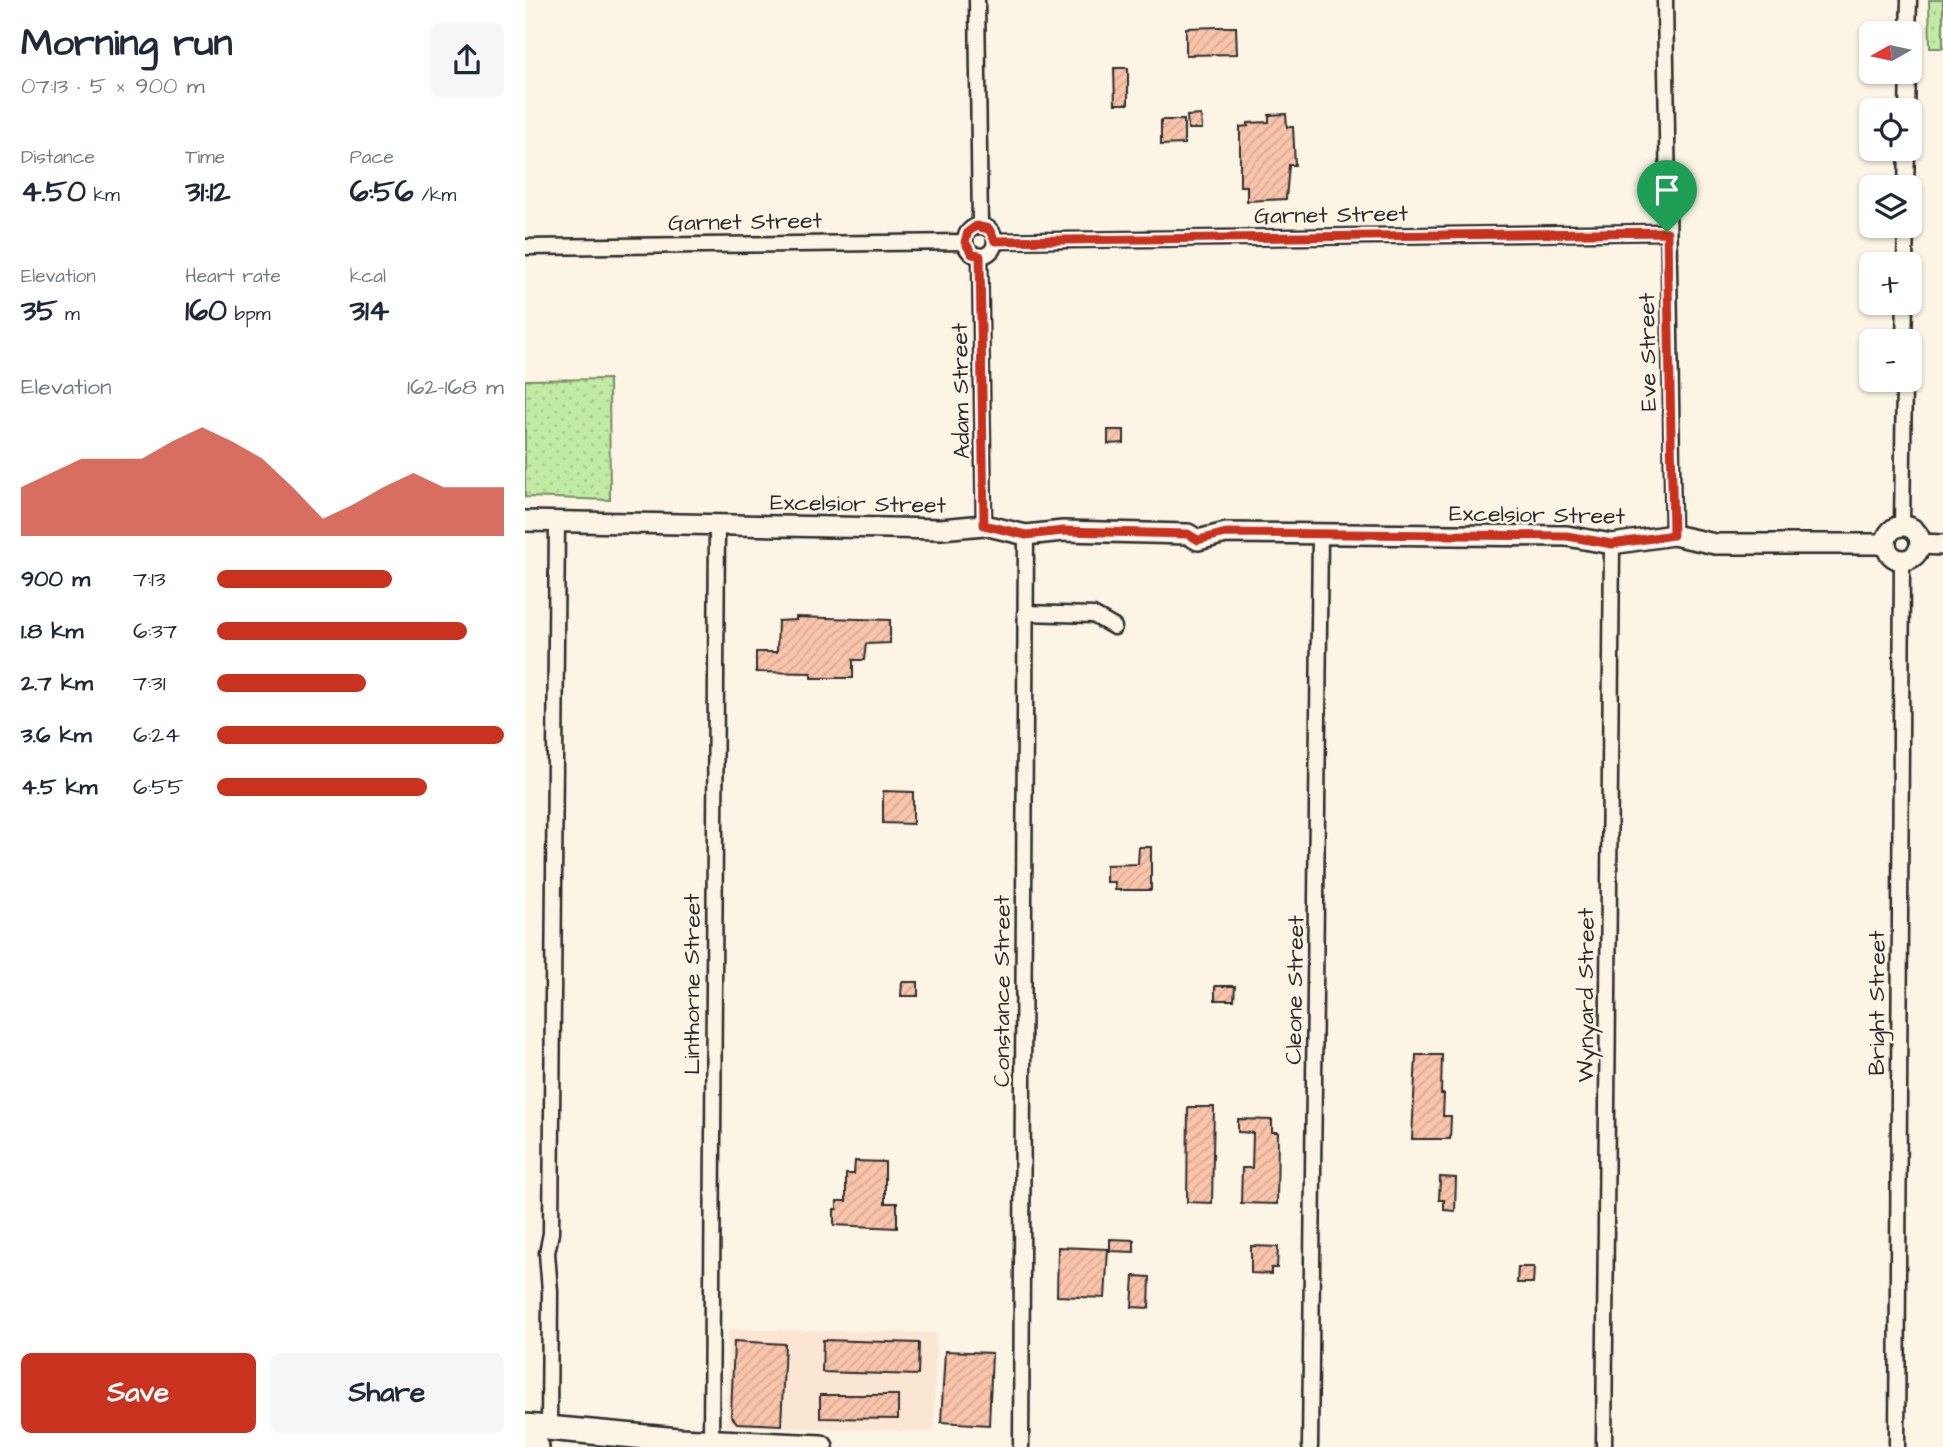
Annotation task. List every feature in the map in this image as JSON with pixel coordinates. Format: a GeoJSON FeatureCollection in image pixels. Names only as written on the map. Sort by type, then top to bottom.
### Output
{"type":"FeatureCollection","features":[{"type":"Feature","properties":{"kind":"main road"},"geometry":{"type":"LineString","coordinates":[[525,1426],[543,1437]]}},
{"type":"Feature","properties":{"kind":"main road"},"geometry":{"type":"LineString","coordinates":[[525,1446],[543,1437],[821,1447]]}},
{"type":"Feature","properties":{"kind":"street"},"geometry":{"type":"LineString","coordinates":[[977,0],[980,226]]}},
{"type":"Feature","properties":{"kind":"street","name":"Eve Street"},"geometry":{"type":"LineString","coordinates":[[1665,0],[1673,535]]}},
{"type":"Feature","properties":{"kind":"street"},"geometry":{"type":"LineString","coordinates":[[1909,0],[1909,21]]}},
{"type":"Feature","properties":{"kind":"street"},"geometry":{"type":"LineString","coordinates":[[980,226],[989,229],[995,241],[989,253],[980,256],[972,254],[965,242],[968,232],[980,226]]}},
{"type":"Feature","properties":{"kind":"street","name":"Garnet Street"},"geometry":{"type":"LineString","coordinates":[[995,241],[1667,232]]}},
{"type":"Feature","properties":{"kind":"street","name":"Garnet Street"},"geometry":{"type":"LineString","coordinates":[[525,247],[965,242]]}},
{"type":"Feature","properties":{"kind":"street","name":"Adam Street"},"geometry":{"type":"LineString","coordinates":[[980,256],[984,525]]}},
{"type":"Feature","properties":{"kind":"street"},"geometry":{"type":"LineString","coordinates":[[1902,527],[1904,392]]}},
{"type":"Feature","properties":{"kind":"street","name":"Excelsior Street"},"geometry":{"type":"LineString","coordinates":[[525,521],[941,529],[984,525],[1026,535],[1063,531],[1188,534],[1198,540],[1226,533],[1567,536],[1612,544],[1673,535],[1715,544],[1886,544]]}},
{"type":"Feature","properties":{"kind":"street"},"geometry":{"type":"LineString","coordinates":[[543,1437],[550,1292],[547,1253],[551,1233],[557,522]]}},
{"type":"Feature","properties":{"kind":"street","name":"Linthorne Street"},"geometry":{"type":"LineString","coordinates":[[711,1442],[717,526]]}},
{"type":"Feature","properties":{"kind":"street"},"geometry":{"type":"LineString","coordinates":[[1902,527],[1915,532],[1920,544],[1914,556],[1902,560],[1891,555],[1886,544],[1891,532],[1902,527]]}},
{"type":"Feature","properties":{"kind":"street","name":"Cleone Street"},"geometry":{"type":"LineString","coordinates":[[1310,1447],[1320,534]]}},
{"type":"Feature","properties":{"kind":"street","name":"Constance Street"},"geometry":{"type":"LineString","coordinates":[[1021,1447],[1026,535]]}},
{"type":"Feature","properties":{"kind":"street","name":"Wynyard Street"},"geometry":{"type":"LineString","coordinates":[[1604,1447],[1612,544]]}},
{"type":"Feature","properties":{"kind":"street"},"geometry":{"type":"LineString","coordinates":[[1920,544],[1943,545]]}},
{"type":"Feature","properties":{"kind":"street","name":"Bright Street"},"geometry":{"type":"LineString","coordinates":[[1897,1447],[1902,560]]}},
{"type":"Feature","properties":{"kind":"street"},"geometry":{"type":"LineString","coordinates":[[1025,613],[1093,615],[1114,627]]}},
{"type":"Feature","properties":{"kind":"shaded area"},"geometry":{"type":"Polygon","coordinates":[[[728,1329],[936,1333],[934,1432],[727,1425],[728,1329]]]}},
{"type":"Feature","properties":{"kind":"green space"},"geometry":{"type":"Polygon","coordinates":[[[1929,0],[1943,0],[1943,48],[1930,48],[1929,0]]]}},
{"type":"Feature","properties":{"kind":"green space"},"geometry":{"type":"Polygon","coordinates":[[[609,379],[610,500],[525,497],[525,380],[609,379]]]}},
{"type":"Feature","properties":{"kind":"building"},"geometry":{"type":"Polygon","coordinates":[[[1236,27],[1237,54],[1186,55],[1186,28],[1236,27]]]}},
{"type":"Feature","properties":{"kind":"building"},"geometry":{"type":"Polygon","coordinates":[[[1114,68],[1128,68],[1128,104],[1115,104],[1114,68]]]}},
{"type":"Feature","properties":{"kind":"building"},"geometry":{"type":"Polygon","coordinates":[[[1286,114],[1287,127],[1293,127],[1295,165],[1289,165],[1286,199],[1247,201],[1247,186],[1240,186],[1240,127],[1248,126],[1248,123],[1269,122],[1269,115],[1286,114]]]}},
{"type":"Feature","properties":{"kind":"building"},"geometry":{"type":"Polygon","coordinates":[[[1201,115],[1202,129],[1188,129],[1187,116],[1201,115]]]}},
{"type":"Feature","properties":{"kind":"building"},"geometry":{"type":"Polygon","coordinates":[[[1161,120],[1184,120],[1184,144],[1161,145],[1161,120]]]}},
{"type":"Feature","properties":{"kind":"building"},"geometry":{"type":"Polygon","coordinates":[[[1108,430],[1124,430],[1124,443],[1108,444],[1108,430]]]}},
{"type":"Feature","properties":{"kind":"building"},"geometry":{"type":"Polygon","coordinates":[[[796,617],[890,620],[890,643],[866,644],[864,660],[853,660],[853,678],[811,678],[811,673],[756,672],[756,652],[777,652],[778,621],[796,620],[796,617]]]}},
{"type":"Feature","properties":{"kind":"building"},"geometry":{"type":"Polygon","coordinates":[[[883,791],[913,792],[913,824],[883,823],[883,791]]]}},
{"type":"Feature","properties":{"kind":"building"},"geometry":{"type":"Polygon","coordinates":[[[1139,847],[1151,847],[1151,890],[1115,890],[1115,882],[1106,882],[1106,865],[1138,864],[1139,847]]]}},
{"type":"Feature","properties":{"kind":"building"},"geometry":{"type":"Polygon","coordinates":[[[902,982],[918,982],[918,996],[901,996],[902,982]]]}},
{"type":"Feature","properties":{"kind":"building"},"geometry":{"type":"Polygon","coordinates":[[[1215,986],[1235,986],[1234,1000],[1215,1000],[1215,986]]]}},
{"type":"Feature","properties":{"kind":"building"},"geometry":{"type":"Polygon","coordinates":[[[1416,1055],[1442,1055],[1443,1116],[1451,1116],[1450,1139],[1412,1139],[1416,1055]]]}},
{"type":"Feature","properties":{"kind":"building"},"geometry":{"type":"Polygon","coordinates":[[[1188,1107],[1214,1107],[1212,1203],[1187,1202],[1188,1107]]]}},
{"type":"Feature","properties":{"kind":"building"},"geometry":{"type":"Polygon","coordinates":[[[1238,1119],[1272,1120],[1272,1132],[1278,1132],[1277,1204],[1241,1203],[1242,1168],[1252,1168],[1253,1133],[1238,1132],[1238,1119]]]}},
{"type":"Feature","properties":{"kind":"building"},"geometry":{"type":"Polygon","coordinates":[[[855,1161],[885,1162],[885,1203],[897,1203],[897,1228],[834,1225],[834,1209],[837,1209],[837,1201],[846,1201],[846,1174],[854,1174],[855,1161]]]}},
{"type":"Feature","properties":{"kind":"building"},"geometry":{"type":"Polygon","coordinates":[[[1440,1177],[1456,1178],[1455,1211],[1444,1210],[1444,1200],[1439,1200],[1440,1177]]]}},
{"type":"Feature","properties":{"kind":"building"},"geometry":{"type":"Polygon","coordinates":[[[1110,1239],[1134,1240],[1134,1252],[1110,1251],[1110,1239]]]}},
{"type":"Feature","properties":{"kind":"building"},"geometry":{"type":"Polygon","coordinates":[[[1251,1246],[1278,1247],[1277,1268],[1271,1268],[1271,1274],[1251,1273],[1251,1246]]]}},
{"type":"Feature","properties":{"kind":"building"},"geometry":{"type":"Polygon","coordinates":[[[1058,1247],[1108,1249],[1105,1298],[1057,1296],[1058,1247]]]}},
{"type":"Feature","properties":{"kind":"building"},"geometry":{"type":"Polygon","coordinates":[[[1518,1267],[1534,1267],[1533,1283],[1517,1283],[1518,1267]]]}},
{"type":"Feature","properties":{"kind":"building"},"geometry":{"type":"Polygon","coordinates":[[[1134,1276],[1150,1277],[1149,1308],[1132,1307],[1134,1276]]]}},
{"type":"Feature","properties":{"kind":"building"},"geometry":{"type":"Polygon","coordinates":[[[823,1340],[919,1343],[918,1375],[822,1372],[823,1340]]]}},
{"type":"Feature","properties":{"kind":"building"},"geometry":{"type":"Polygon","coordinates":[[[734,1341],[785,1344],[781,1425],[737,1423],[731,1416],[734,1341]]]}},
{"type":"Feature","properties":{"kind":"building"},"geometry":{"type":"Polygon","coordinates":[[[945,1351],[992,1353],[989,1425],[941,1422],[945,1351]]]}},
{"type":"Feature","properties":{"kind":"building"},"geometry":{"type":"Polygon","coordinates":[[[820,1395],[898,1395],[898,1419],[820,1418],[820,1395]]]}},
{"type":"Feature","properties":{"kind":"route"},"geometry":{"type":"LineString","coordinates":[[980,226],[989,229],[993,232],[995,241],[1667,232],[1673,535],[1612,544],[1567,536],[1544,538],[1226,533],[1198,540],[1188,534],[1051,531],[1026,535],[984,525],[980,256],[972,254],[966,246],[965,237],[971,228],[980,226]]}}]}
